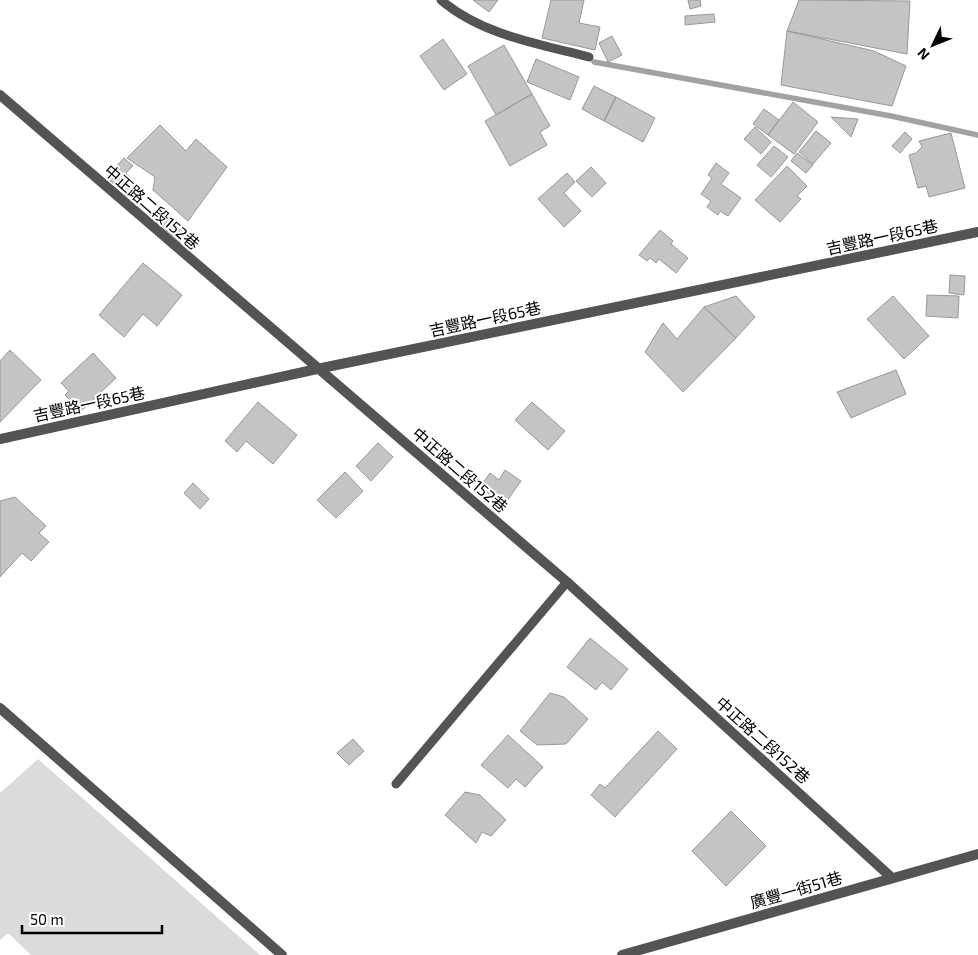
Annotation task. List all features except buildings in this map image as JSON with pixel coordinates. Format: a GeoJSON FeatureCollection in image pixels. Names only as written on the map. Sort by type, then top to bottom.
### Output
{"type":"FeatureCollection","features":[{"type":"Feature","properties":{"kind":"street","name":"中正路二段152巷"},"geometry":{"type":"LineString","coordinates":[[0,95],[567,582],[892,878]]}},
{"type":"Feature","properties":{"kind":"street","name":"吉豐路一段65巷"},"geometry":{"type":"LineString","coordinates":[[0,439],[317,368],[978,232]]}},
{"type":"Feature","properties":{"kind":"street"},"geometry":{"type":"LineString","coordinates":[[0,708],[282,955]]}},
{"type":"Feature","properties":{"kind":"street","name":"廣豐一街51巷"},"geometry":{"type":"LineString","coordinates":[[622,955],[978,854]]}},
{"type":"Feature","properties":{"kind":"lane"},"geometry":{"type":"LineString","coordinates":[[441,0],[454,11],[494,31],[589,57]]}},
{"type":"Feature","properties":{"kind":"lane"},"geometry":{"type":"LineString","coordinates":[[396,784],[567,582]]}},
{"type":"Feature","properties":{"kind":"shaded area"},"geometry":{"type":"Polygon","coordinates":[[[38,759],[260,955],[31,955],[8,933],[0,940],[0,793],[38,759]]]}},
{"type":"Feature","properties":{"kind":"waterway"},"geometry":{"type":"LineString","coordinates":[[594,62],[891,116],[978,135]]}}]}
